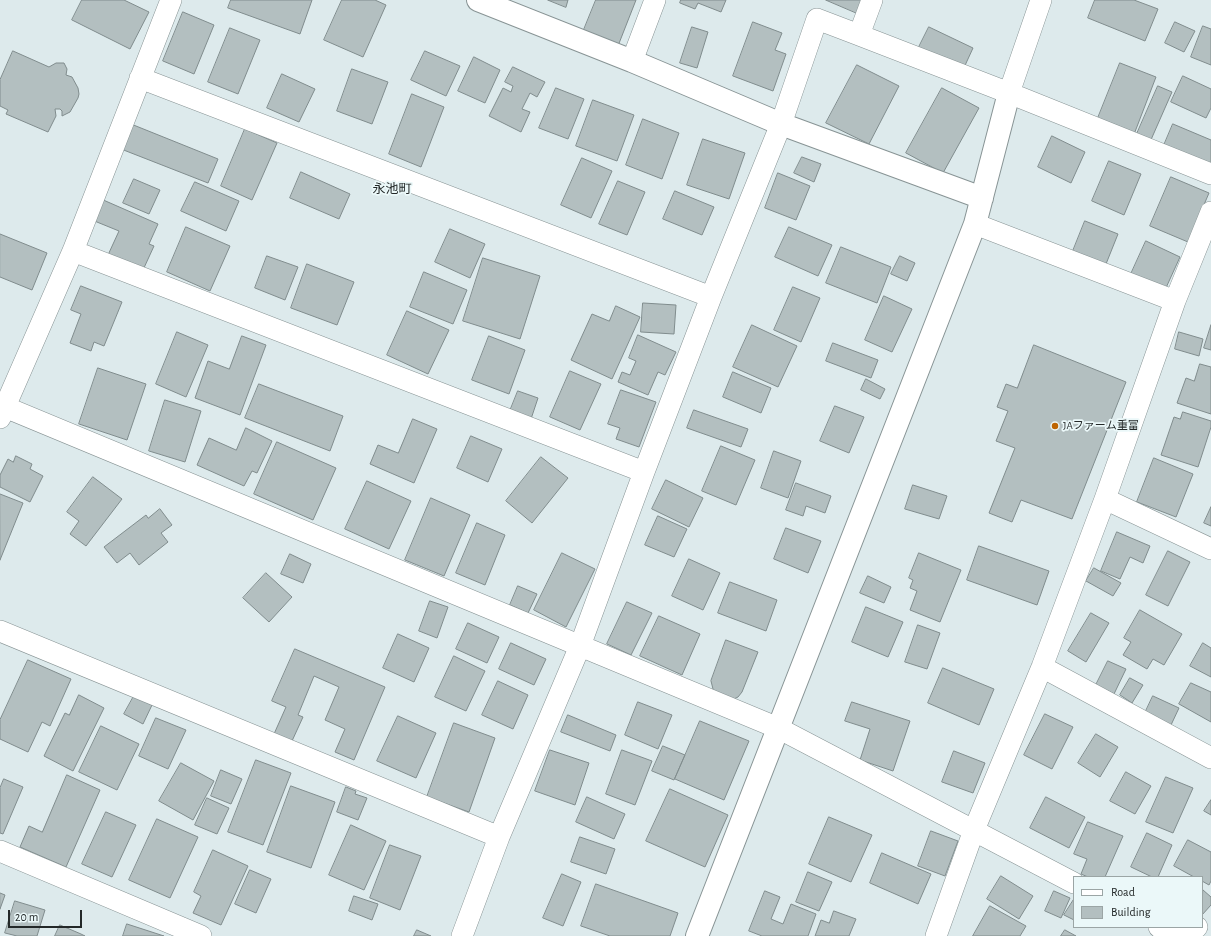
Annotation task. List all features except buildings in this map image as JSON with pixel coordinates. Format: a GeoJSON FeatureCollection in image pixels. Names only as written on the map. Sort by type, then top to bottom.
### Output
{"type":"FeatureCollection","features":[{"type":"Feature","properties":{"kind":"street"},"geometry":{"type":"LineString","coordinates":[[171,0],[73,251],[1,410],[778,728],[1073,882]]}},
{"type":"Feature","properties":{"kind":"street"},"geometry":{"type":"LineString","coordinates":[[478,0],[632,61],[781,124],[982,198]]}},
{"type":"Feature","properties":{"kind":"street"},"geometry":{"type":"LineString","coordinates":[[632,61],[655,0]]}},
{"type":"Feature","properties":{"kind":"street"},"geometry":{"type":"LineString","coordinates":[[859,34],[872,0]]}},
{"type":"Feature","properties":{"kind":"street"},"geometry":{"type":"LineString","coordinates":[[697,936],[975,224],[1009,93],[1041,0]]}},
{"type":"Feature","properties":{"kind":"street"},"geometry":{"type":"LineString","coordinates":[[462,936],[499,837],[580,646],[644,472],[711,297],[781,124],[818,19],[1009,93],[1211,174]]}},
{"type":"Feature","properties":{"kind":"street"},"geometry":{"type":"LineString","coordinates":[[140,78],[711,297]]}},
{"type":"Feature","properties":{"kind":"street"},"geometry":{"type":"LineString","coordinates":[[936,936],[974,830],[1042,667],[1105,499],[1175,301],[1211,212]]}},
{"type":"Feature","properties":{"kind":"street"},"geometry":{"type":"LineString","coordinates":[[975,224],[1175,301]]}},
{"type":"Feature","properties":{"kind":"street"},"geometry":{"type":"LineString","coordinates":[[73,251],[644,472]]}},
{"type":"Feature","properties":{"kind":"street"},"geometry":{"type":"LineString","coordinates":[[1105,499],[1211,549]]}},
{"type":"Feature","properties":{"kind":"street"},"geometry":{"type":"LineString","coordinates":[[0,631],[499,837]]}},
{"type":"Feature","properties":{"kind":"street"},"geometry":{"type":"LineString","coordinates":[[1042,667],[1211,758]]}},
{"type":"Feature","properties":{"kind":"street"},"geometry":{"type":"LineString","coordinates":[[0,850],[201,936]]}},
{"type":"Feature","properties":{"kind":"street"},"geometry":{"type":"LineString","coordinates":[[1203,922],[1211,916]]}},
{"type":"Feature","properties":{"kind":"street"},"geometry":{"type":"LineString","coordinates":[[1161,928],[1176,936]]}},
{"type":"Feature","properties":{"kind":"street"},"geometry":{"type":"LineString","coordinates":[[1186,936],[1196,928]]}},
{"type":"Feature","properties":{"kind":"place","name":"JAファーム重富"},"geometry":{"type":"Point","coordinates":[1055,426]}},
{"type":"Feature","properties":{"kind":"district","name":"永池町"},"geometry":{"type":"Point","coordinates":[392,189]}}]}
